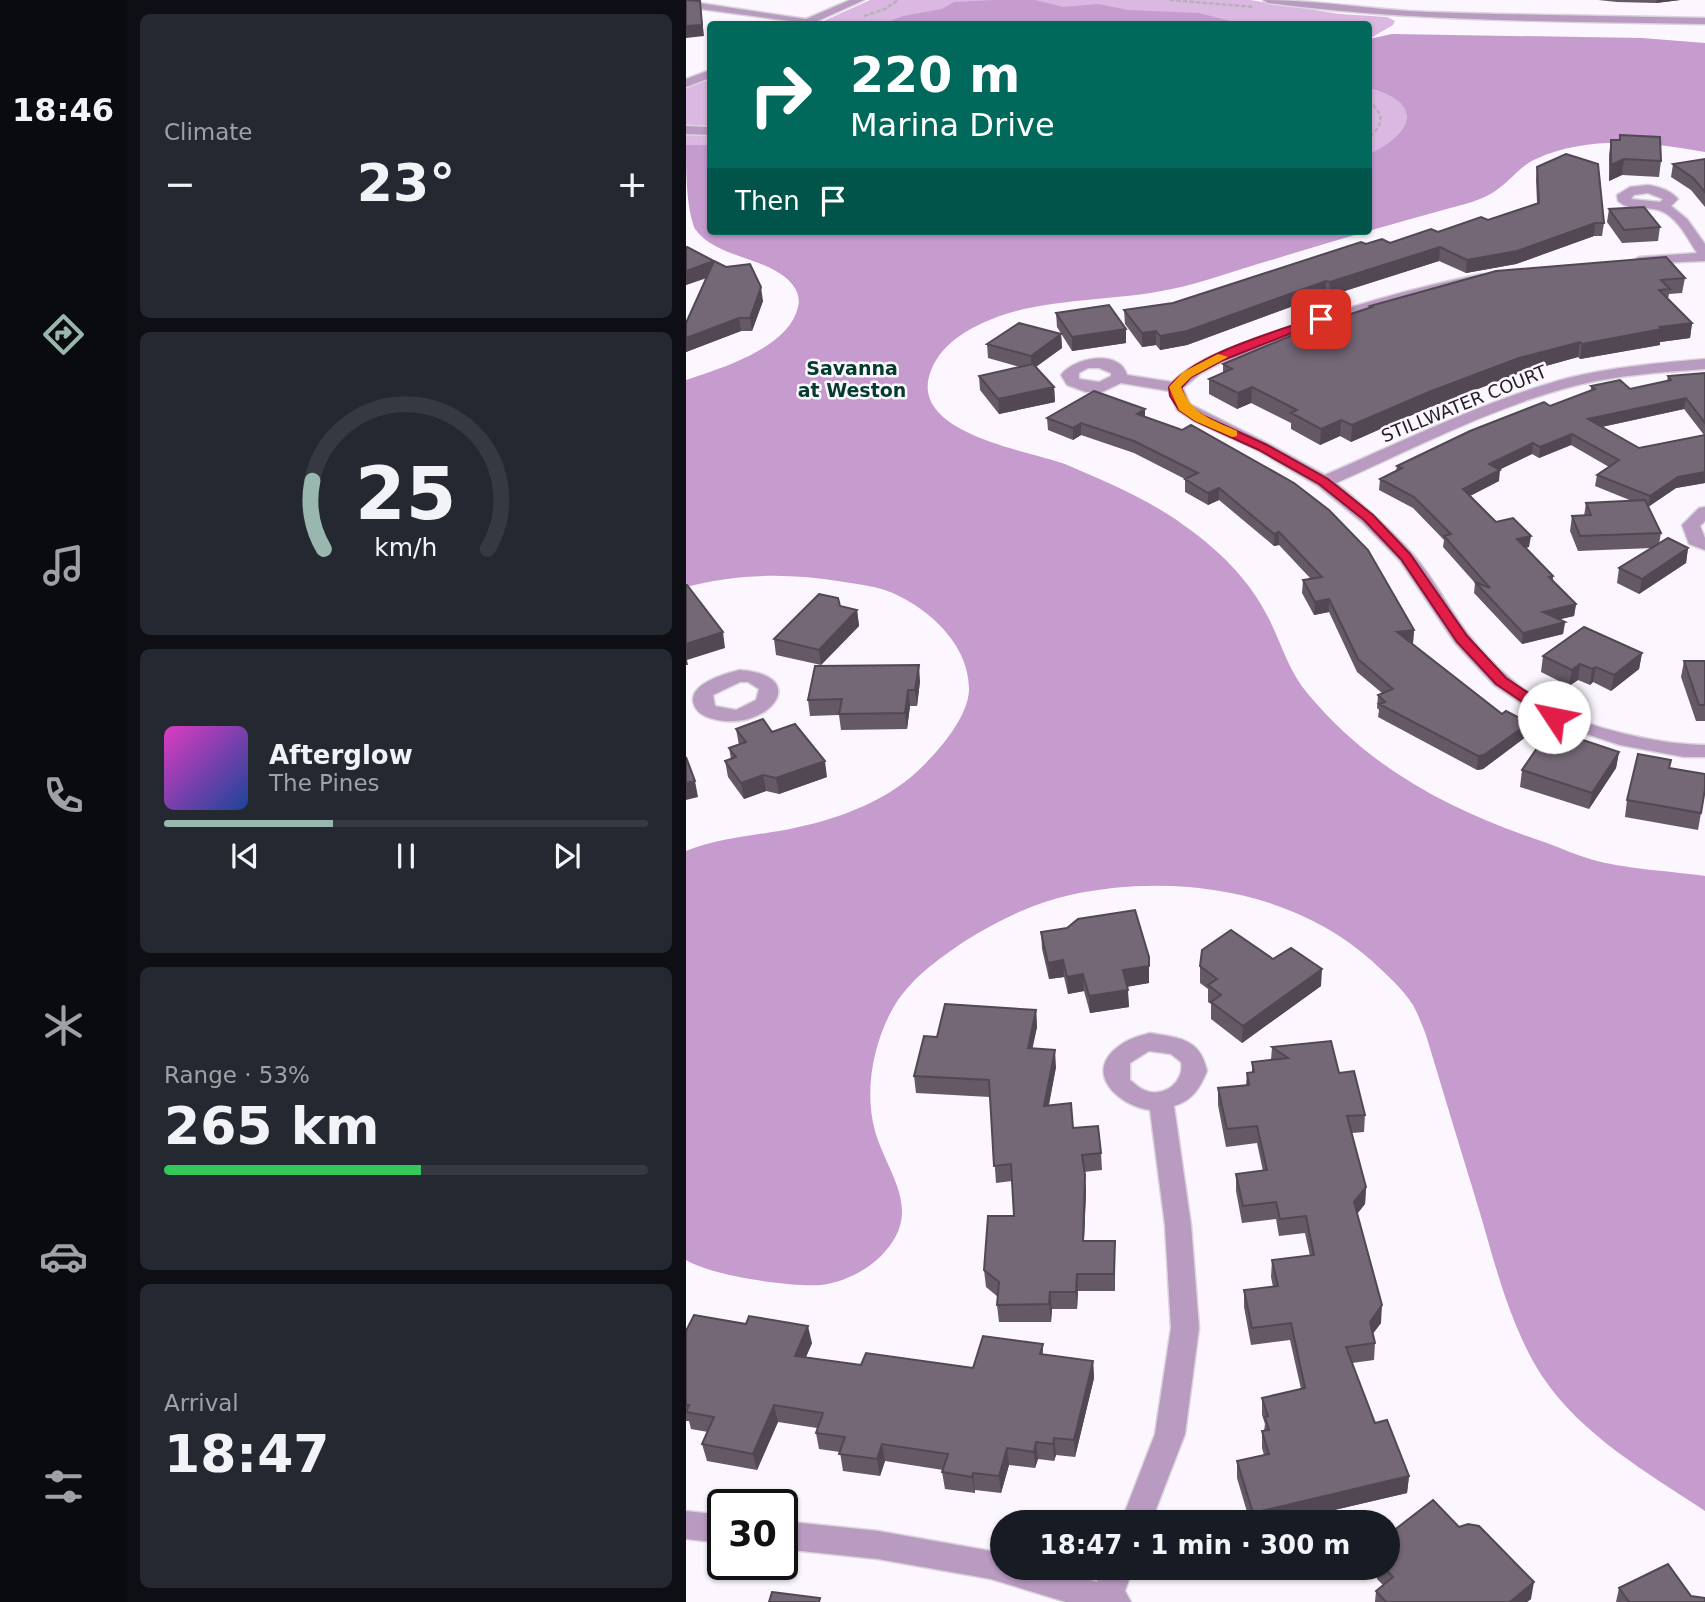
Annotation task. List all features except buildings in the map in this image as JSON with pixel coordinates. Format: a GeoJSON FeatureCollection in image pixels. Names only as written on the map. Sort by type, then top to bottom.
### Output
{"type":"FeatureCollection","features":[{"type":"Feature","properties":{"kind":"street"},"geometry":{"type":"LineString","coordinates":[[810,21],[859,0]]}},
{"type":"Feature","properties":{"kind":"street"},"geometry":{"type":"LineString","coordinates":[[686,4],[792,21]]}},
{"type":"Feature","properties":{"kind":"street"},"geometry":{"type":"LineString","coordinates":[[1264,4],[1427,15],[1705,22]]}},
{"type":"Feature","properties":{"kind":"street"},"geometry":{"type":"LineString","coordinates":[[1345,21],[1354,11]]}},
{"type":"Feature","properties":{"kind":"street"},"geometry":{"type":"LineString","coordinates":[[686,83],[707,75]]}},
{"type":"Feature","properties":{"kind":"street"},"geometry":{"type":"LineString","coordinates":[[686,130],[707,131]]}},
{"type":"Feature","properties":{"kind":"street"},"geometry":{"type":"LineString","coordinates":[[1616,262],[1705,256],[1688,228],[1663,206]]}},
{"type":"Feature","properties":{"kind":"street"},"geometry":{"type":"LineString","coordinates":[[1175,387],[1187,374],[1217,359],[1348,309],[1437,286],[1496,275]]}},
{"type":"Feature","properties":{"kind":"street","name":"STILLWATER COURT"},"geometry":{"type":"LineString","coordinates":[[1324,482],[1513,401],[1573,382],[1637,369],[1705,364]]}},
{"type":"Feature","properties":{"kind":"street"},"geometry":{"type":"LineString","coordinates":[[1119,378],[1175,387]]}},
{"type":"Feature","properties":{"kind":"street"},"geometry":{"type":"LineString","coordinates":[[1175,387],[1183,407],[1200,418],[1263,447],[1324,482],[1368,518],[1406,557],[1462,639],[1501,681],[1554,717],[1620,739],[1684,751],[1705,751]]}},
{"type":"Feature","properties":{"kind":"street"},"geometry":{"type":"LineString","coordinates":[[1705,512],[1691,525],[1695,540],[1705,545]]}},
{"type":"Feature","properties":{"kind":"street"},"geometry":{"type":"LineString","coordinates":[[1141,1510],[1170,1434],[1185,1328],[1178,1225],[1161,1101]]}},
{"type":"Feature","properties":{"kind":"street"},"geometry":{"type":"LineString","coordinates":[[686,1525],[707,1527]]}},
{"type":"Feature","properties":{"kind":"street"},"geometry":{"type":"LineString","coordinates":[[798,1537],[878,1545],[990,1565],[1111,1600],[1115,1580]]}},
{"type":"Feature","properties":{"kind":"path"},"geometry":{"type":"LineString","coordinates":[[1170,0],[1264,4]]}},
{"type":"Feature","properties":{"kind":"path"},"geometry":{"type":"LineString","coordinates":[[1372,104],[1381,111],[1383,120],[1378,131],[1372,135]]}},
{"type":"Feature","properties":{"kind":"shaded area"},"geometry":{"type":"Polygon","coordinates":[[[870,0],[1250,0],[1340,14],[1387,17],[1395,21],[1393,25],[1372,37],[1372,21],[824,21],[870,0]]]}},
{"type":"Feature","properties":{"kind":"shaded area"},"geometry":{"type":"Polygon","coordinates":[[[1035,0],[1063,7],[1098,4],[1128,10],[1199,13],[1230,21],[890,21],[942,9],[954,2],[1035,0]]]}},
{"type":"Feature","properties":{"kind":"shaded area"},"geometry":{"type":"Polygon","coordinates":[[[1392,34],[1642,38],[1705,43],[1705,152],[1641,143],[1576,146],[1530,162],[1503,185],[1482,198],[1372,230],[1372,152],[1395,137],[1403,128],[1406,119],[1405,110],[1399,102],[1372,89],[1372,38],[1392,34]]]}},
{"type":"Feature","properties":{"kind":"shaded area"},"geometry":{"type":"Polygon","coordinates":[[[707,77],[707,145],[686,145],[686,86],[707,77]]]}},
{"type":"Feature","properties":{"kind":"shaded area"},"geometry":{"type":"Polygon","coordinates":[[[1372,89],[1399,102],[1405,110],[1403,128],[1384,146],[1372,152],[1372,89]]]}},
{"type":"Feature","properties":{"kind":"shaded area"},"geometry":{"type":"Polygon","coordinates":[[[686,145],[707,145],[707,235],[1356,235],[1184,286],[1151,293],[1038,306],[997,317],[959,336],[944,350],[932,368],[928,390],[935,408],[951,423],[973,435],[1065,464],[1105,481],[1156,507],[1199,536],[1239,573],[1250,588],[1269,619],[1296,677],[1308,694],[1359,745],[1417,786],[1479,817],[1585,857],[1617,865],[1705,876],[1705,1511],[1596,1435],[1558,1397],[1531,1357],[1505,1297],[1426,1035],[1409,999],[1372,961],[1340,937],[1306,917],[1230,893],[1190,887],[1149,886],[1070,895],[1016,914],[965,941],[934,963],[907,988],[886,1022],[876,1052],[870,1100],[872,1116],[880,1145],[898,1188],[902,1215],[899,1230],[885,1252],[860,1272],[821,1285],[752,1279],[714,1271],[686,1260],[686,851],[720,841],[814,823],[849,812],[882,797],[911,777],[948,738],[962,714],[969,690],[962,657],[943,628],[916,605],[885,590],[824,579],[784,576],[725,579],[686,587],[686,380],[734,362],[768,345],[782,334],[792,321],[799,302],[795,287],[783,276],[769,267],[723,250],[703,238],[695,229],[688,199],[686,145]]]}},
{"type":"Feature","properties":{"kind":"slow traffic"},"geometry":{"type":"LineString","coordinates":[[1222,357],[1187,374],[1175,387],[1176,396],[1183,407],[1232,433]]}},
{"type":"Feature","properties":{"kind":"district","name":"Savanna at Weston"},"geometry":{"type":"Point","coordinates":[852,379]}},
{"type":"Feature","properties":{"kind":"route"},"geometry":{"type":"LineString","coordinates":[[1321,319],[1217,359],[1187,374],[1175,387],[1176,396],[1183,407],[1200,418],[1263,447],[1324,482],[1368,518],[1406,557],[1462,639],[1501,681],[1554,717]]}}]}
